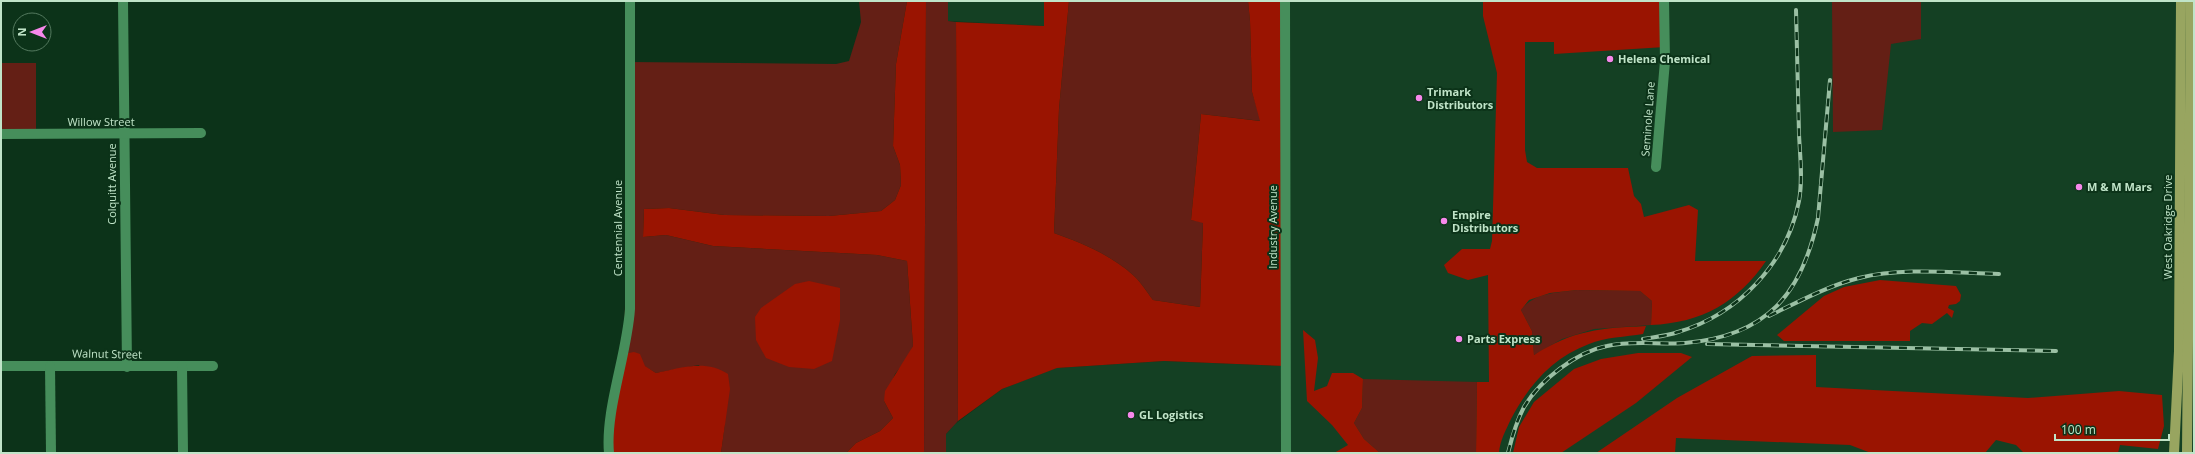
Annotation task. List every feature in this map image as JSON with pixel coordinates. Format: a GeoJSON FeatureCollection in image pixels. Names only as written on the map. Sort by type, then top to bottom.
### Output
{"type":"FeatureCollection","features":[{"type":"Feature","properties":{"kind":"main road","name":"West Oakridge Drive"},"geometry":{"type":"LineString","coordinates":[[2174,453],[2179,352],[2181,1]]}},
{"type":"Feature","properties":{"kind":"main road","name":"West Oakridge Drive"},"geometry":{"type":"LineString","coordinates":[[2187,453],[2191,1]]}},
{"type":"Feature","properties":{"kind":"street","name":"Colquitt Avenue"},"geometry":{"type":"LineString","coordinates":[[123,1],[127,367]]}},
{"type":"Feature","properties":{"kind":"street","name":"Centennial Avenue"},"geometry":{"type":"LineString","coordinates":[[609,453],[609,431],[628,336],[630,309],[630,1]]}},
{"type":"Feature","properties":{"kind":"street","name":"Industry Avenue"},"geometry":{"type":"LineString","coordinates":[[1285,1],[1286,453]]}},
{"type":"Feature","properties":{"kind":"street","name":"Seminole Lane"},"geometry":{"type":"LineString","coordinates":[[1656,167],[1665,61],[1664,1]]}},
{"type":"Feature","properties":{"kind":"street","name":"Willow Street"},"geometry":{"type":"LineString","coordinates":[[1,134],[201,134]]}},
{"type":"Feature","properties":{"kind":"street","name":"Walnut Street"},"geometry":{"type":"LineString","coordinates":[[1,366],[213,366]]}},
{"type":"Feature","properties":{"kind":"street"},"geometry":{"type":"LineString","coordinates":[[50,366],[51,453]]}},
{"type":"Feature","properties":{"kind":"street"},"geometry":{"type":"LineString","coordinates":[[182,366],[183,453]]}},
{"type":"Feature","properties":{"kind":"shaded area"},"geometry":{"type":"Polygon","coordinates":[[[859,1],[907,1],[896,64],[893,146],[900,165],[901,185],[895,200],[881,211],[829,216],[724,215],[669,208],[644,209],[643,237],[666,235],[713,246],[877,255],[907,261],[913,346],[906,360],[895,374],[884,401],[893,418],[880,431],[856,443],[846,453],[721,453],[725,423],[699,365],[656,373],[624,354],[630,62],[836,64],[849,61],[861,22],[859,1]]]}},
{"type":"Feature","properties":{"kind":"shaded area"},"geometry":{"type":"Polygon","coordinates":[[[907,1],[926,1],[924,453],[846,453],[856,443],[880,431],[893,418],[884,401],[885,391],[913,346],[907,261],[877,255],[713,246],[666,235],[643,237],[644,209],[669,208],[724,215],[829,216],[881,211],[895,200],[901,185],[900,165],[893,146],[896,64],[907,1]]]}},
{"type":"Feature","properties":{"kind":"shaded area"},"geometry":{"type":"Polygon","coordinates":[[[926,1],[948,1],[948,21],[956,22],[958,421],[946,434],[946,453],[924,453],[926,1]]]}},
{"type":"Feature","properties":{"kind":"shaded area"},"geometry":{"type":"Polygon","coordinates":[[[948,1],[1044,1],[1044,26],[948,21],[948,1]]]}},
{"type":"Feature","properties":{"kind":"shaded area"},"geometry":{"type":"Polygon","coordinates":[[[1044,1],[1069,1],[1059,109],[1054,233],[1086,245],[1115,261],[1136,278],[1153,300],[1200,307],[1203,223],[1191,220],[1201,114],[1260,121],[1252,92],[1248,1],[1285,1],[1285,366],[1164,361],[1057,368],[1002,389],[958,421],[956,22],[1044,26],[1044,1]]]}},
{"type":"Feature","properties":{"kind":"shaded area"},"geometry":{"type":"Polygon","coordinates":[[[1069,1],[1248,1],[1252,92],[1261,121],[1201,114],[1191,220],[1203,222],[1200,307],[1153,300],[1136,278],[1115,261],[1086,245],[1054,233],[1059,109],[1069,1]]]}},
{"type":"Feature","properties":{"kind":"shaded area"},"geometry":{"type":"Polygon","coordinates":[[[1285,1],[2194,1],[2194,453],[946,453],[946,434],[955,424],[1002,389],[1056,368],[1164,361],[1285,366],[1285,1]]]}},
{"type":"Feature","properties":{"kind":"shaded area"},"geometry":{"type":"Polygon","coordinates":[[[1483,1],[1664,1],[1665,47],[1554,54],[1554,42],[1525,42],[1525,150],[1527,162],[1537,168],[1628,168],[1634,196],[1641,204],[1644,217],[1689,205],[1698,210],[1695,261],[1766,261],[1743,288],[1731,299],[1717,308],[1687,320],[1669,323],[1651,325],[1652,301],[1640,291],[1577,290],[1550,293],[1529,300],[1521,310],[1532,331],[1534,355],[1562,340],[1575,335],[1601,329],[1646,326],[1643,334],[1595,342],[1576,350],[1553,365],[1534,384],[1518,407],[1504,435],[1499,453],[1476,453],[1477,382],[1489,382],[1488,275],[1468,280],[1448,273],[1444,265],[1462,249],[1490,249],[1492,241],[1497,73],[1483,16],[1483,1]]]}},
{"type":"Feature","properties":{"kind":"shaded area"},"geometry":{"type":"Polygon","coordinates":[[[1832,1],[1921,1],[1921,39],[1891,44],[1882,130],[1833,132],[1832,1]]]}},
{"type":"Feature","properties":{"kind":"shaded area"},"geometry":{"type":"Polygon","coordinates":[[[1,63],[36,63],[36,133],[1,133],[1,63]]]}},
{"type":"Feature","properties":{"kind":"shaded area"},"geometry":{"type":"Polygon","coordinates":[[[1880,280],[1956,286],[1961,295],[1960,301],[1956,304],[1949,305],[1948,308],[1954,311],[1952,318],[1947,313],[1932,324],[1922,323],[1910,331],[1910,341],[1784,341],[1777,335],[1824,296],[1844,287],[1880,280]]]}},
{"type":"Feature","properties":{"kind":"shaded area"},"geometry":{"type":"Polygon","coordinates":[[[809,281],[840,288],[840,320],[832,361],[814,369],[789,367],[766,358],[756,340],[755,317],[761,308],[795,284],[809,281]]]}},
{"type":"Feature","properties":{"kind":"shaded area"},"geometry":{"type":"Polygon","coordinates":[[[1577,290],[1640,291],[1652,301],[1651,325],[1594,329],[1562,339],[1534,355],[1532,331],[1521,310],[1533,300],[1546,294],[1577,290]]]}},
{"type":"Feature","properties":{"kind":"shaded area"},"geometry":{"type":"Polygon","coordinates":[[[1303,330],[1315,340],[1318,358],[1314,391],[1327,386],[1332,373],[1353,373],[1363,379],[1362,408],[1354,423],[1364,439],[1380,453],[1334,453],[1348,445],[1332,425],[1307,401],[1303,330]]]}},
{"type":"Feature","properties":{"kind":"shaded area"},"geometry":{"type":"Polygon","coordinates":[[[634,352],[640,354],[645,366],[656,373],[684,367],[702,366],[720,369],[728,374],[730,389],[721,453],[609,453],[624,354],[634,352]]]}},
{"type":"Feature","properties":{"kind":"shaded area"},"geometry":{"type":"Polygon","coordinates":[[[1638,353],[1681,353],[1692,357],[1636,403],[1561,453],[1513,453],[1519,427],[1534,402],[1574,369],[1601,359],[1638,353]]]}},
{"type":"Feature","properties":{"kind":"shaded area"},"geometry":{"type":"Polygon","coordinates":[[[1816,355],[1816,387],[2028,398],[2119,391],[2162,395],[2164,426],[2158,449],[2120,445],[2118,453],[2024,453],[2016,445],[1996,440],[1985,453],[1871,453],[1850,445],[1676,438],[1675,453],[1596,453],[1677,398],[1752,356],[1816,355]]]}},
{"type":"Feature","properties":{"kind":"shaded area"},"geometry":{"type":"Polygon","coordinates":[[[1363,379],[1477,382],[1476,453],[1380,453],[1364,439],[1354,423],[1362,408],[1363,379]]]}},
{"type":"Feature","properties":{"kind":"railway"},"geometry":{"type":"LineString","coordinates":[[1643,339],[1678,332],[1700,324],[1721,313],[1740,299],[1757,283],[1772,265],[1784,245],[1793,224],[1799,201],[1801,184],[1796,10]]}},
{"type":"Feature","properties":{"kind":"railway"},"geometry":{"type":"LineString","coordinates":[[1508,453],[1519,418],[1531,397],[1549,377],[1583,354],[1595,349],[1617,344],[1685,343],[1714,339],[1738,331],[1759,320],[1776,306],[1791,289],[1802,269],[1811,245],[1818,218],[1830,80]]}},
{"type":"Feature","properties":{"kind":"railway"},"geometry":{"type":"LineString","coordinates":[[1769,316],[1836,285],[1859,278],[1911,272],[1999,274]]}},
{"type":"Feature","properties":{"kind":"railway"},"geometry":{"type":"LineString","coordinates":[[1707,344],[2056,351]]}},
{"type":"Feature","properties":{"kind":"place","name":"Helena Chemical"},"geometry":{"type":"Point","coordinates":[1610,59]}},
{"type":"Feature","properties":{"kind":"place","name":"Trimark Distributors"},"geometry":{"type":"Point","coordinates":[1419,98]}},
{"type":"Feature","properties":{"kind":"place","name":"M & M Mars"},"geometry":{"type":"Point","coordinates":[2079,187]}},
{"type":"Feature","properties":{"kind":"place","name":"Empire Distributors"},"geometry":{"type":"Point","coordinates":[1444,221]}},
{"type":"Feature","properties":{"kind":"place","name":"Parts Express"},"geometry":{"type":"Point","coordinates":[1459,339]}},
{"type":"Feature","properties":{"kind":"place","name":"GL Logistics"},"geometry":{"type":"Point","coordinates":[1131,415]}}]}
